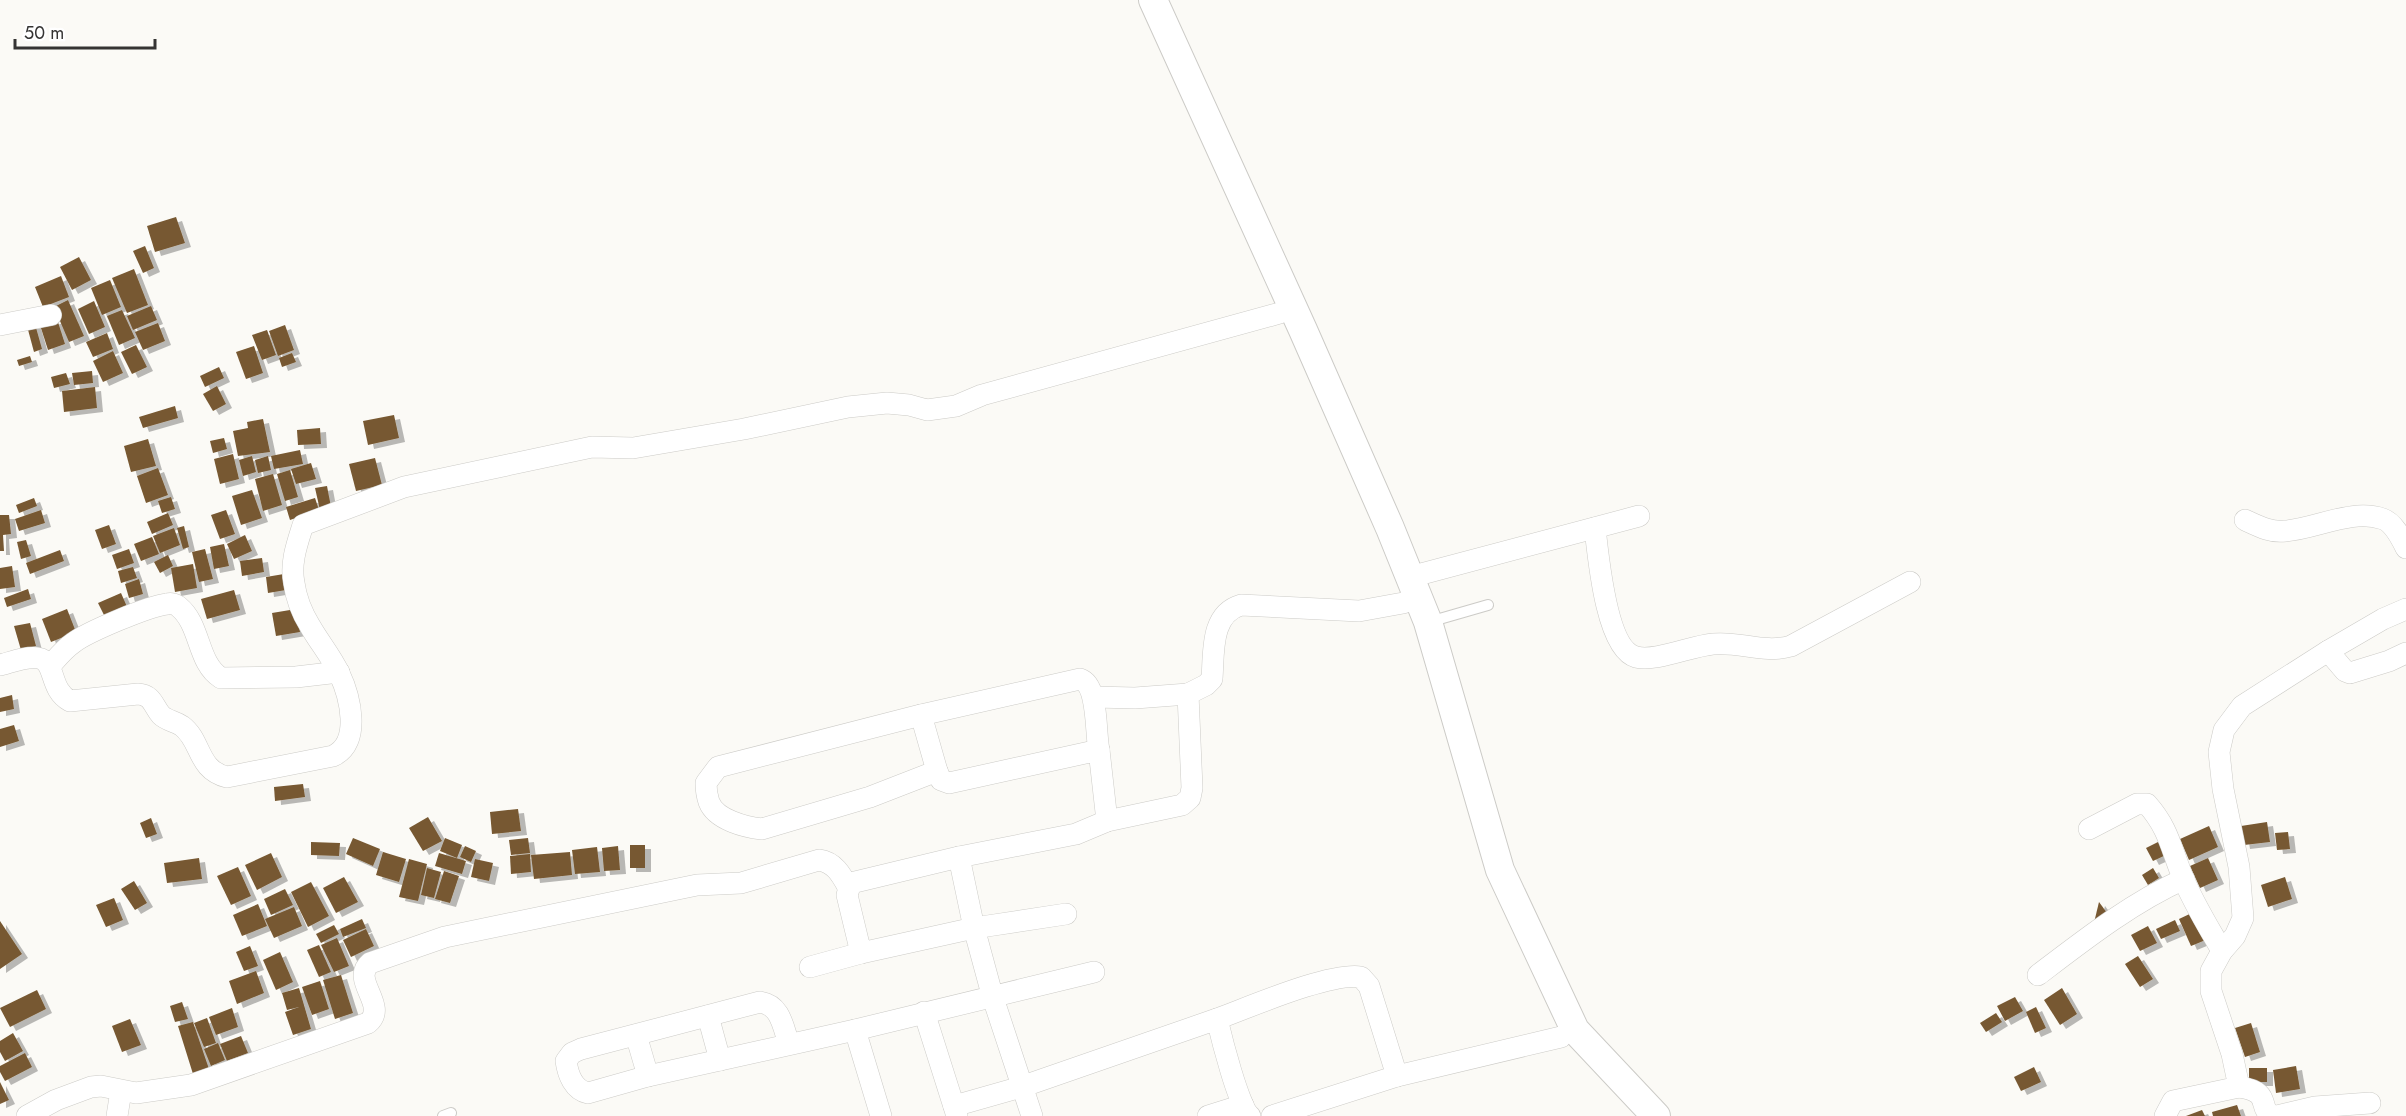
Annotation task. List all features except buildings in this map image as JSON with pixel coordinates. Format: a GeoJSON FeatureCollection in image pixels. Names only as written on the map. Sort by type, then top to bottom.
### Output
{"type":"FeatureCollection","features":[{"type":"Feature","properties":{"kind":"street"},"geometry":{"type":"LineString","coordinates":[[1137,0],[1312,352],[1415,600],[1500,870],[1575,1030],[1625,1100]]}},
{"type":"Feature","properties":{"kind":"street"},"geometry":{"type":"LineString","coordinates":[[1154,0],[1280,313],[1378,534],[1415,600],[1416,631],[1472,838],[1488,879],[1560,1037],[1625,1100],[1656,1116]]}},
{"type":"Feature","properties":{"kind":"street"},"geometry":{"type":"LineString","coordinates":[[0,665],[24,658],[39,658],[50,666],[59,694],[70,701],[138,694],[148,696],[162,715],[185,728],[208,767],[216,774],[227,777],[333,756],[342,752],[347,744],[351,728],[351,714],[339,672],[310,626],[293,581],[294,552],[303,525],[404,487],[592,447],[633,448],[744,429],[848,407],[887,404],[909,405],[927,410],[956,406],[982,395],[1280,313]]}},
{"type":"Feature","properties":{"kind":"street"},"geometry":{"type":"LineString","coordinates":[[0,325],[51,315]]}},
{"type":"Feature","properties":{"kind":"street"},"geometry":{"type":"LineString","coordinates":[[1094,697],[1135,698],[1188,694],[1206,685],[1212,679],[1217,629],[1226,612],[1231,608],[1241,605],[1359,611],[1415,600],[1594,528],[1639,516]]}},
{"type":"Feature","properties":{"kind":"street"},"geometry":{"type":"LineString","coordinates":[[2245,520],[2272,531],[2285,531],[2356,516],[2384,519],[2397,532],[2406,548]]}},
{"type":"Feature","properties":{"kind":"street"},"geometry":{"type":"LineString","coordinates":[[1594,528],[1603,590],[1617,637],[1626,650],[1634,656],[1649,657],[1700,645],[1721,643],[1779,650],[1791,646],[1910,582]]}},
{"type":"Feature","properties":{"kind":"street"},"geometry":{"type":"LineString","coordinates":[[50,666],[62,651],[87,634],[153,606],[170,603],[178,606],[186,614],[210,669],[221,678],[267,678],[339,672]]}},
{"type":"Feature","properties":{"kind":"street"},"geometry":{"type":"LineString","coordinates":[[2239,1087],[2232,1054],[2211,991],[2211,971],[2222,951],[2235,936],[2243,918],[2239,867],[2220,761],[2224,730],[2242,706],[2328,651],[2383,619],[2406,609]]}},
{"type":"Feature","properties":{"kind":"street"},"geometry":{"type":"LineString","coordinates":[[2328,651],[2350,673],[2389,661],[2406,653]]}},
{"type":"Feature","properties":{"kind":"street"},"geometry":{"type":"LineString","coordinates":[[937,771],[870,797],[762,829],[745,827],[713,808],[709,802],[706,783],[718,766],[921,715],[1080,679],[1088,684],[1094,697],[1107,821]]}},
{"type":"Feature","properties":{"kind":"street"},"geometry":{"type":"LineString","coordinates":[[848,887],[858,880],[1076,834],[1107,821],[1182,805],[1190,798],[1192,788],[1188,694]]}},
{"type":"Feature","properties":{"kind":"street"},"geometry":{"type":"LineString","coordinates":[[921,715],[937,771],[941,780],[948,783],[1099,750]]}},
{"type":"Feature","properties":{"kind":"street"},"geometry":{"type":"LineString","coordinates":[[2089,828],[2137,804],[2147,804],[2160,818],[2166,829],[2184,879],[2222,951]]}},
{"type":"Feature","properties":{"kind":"street"},"geometry":{"type":"LineString","coordinates":[[959,857],[974,928],[993,998],[1032,1116]]}},
{"type":"Feature","properties":{"kind":"street"},"geometry":{"type":"LineString","coordinates":[[27,1116],[56,1100],[91,1087],[101,1086],[121,1092],[136,1093],[191,1085],[368,1023],[376,1011],[363,976],[364,969],[370,963],[438,939],[697,885],[741,883],[819,860],[831,864],[841,873],[848,887],[847,895],[861,953]]}},
{"type":"Feature","properties":{"kind":"street"},"geometry":{"type":"LineString","coordinates":[[2038,975],[2089,936],[2160,890],[2184,879]]}},
{"type":"Feature","properties":{"kind":"street"},"geometry":{"type":"LineString","coordinates":[[810,966],[974,928],[1066,914]]}},
{"type":"Feature","properties":{"kind":"street"},"geometry":{"type":"LineString","coordinates":[[789,1044],[778,1012],[770,1005],[760,1002],[575,1051],[567,1059],[567,1066],[576,1087],[580,1092],[588,1093],[648,1076],[993,998],[1094,972]]}},
{"type":"Feature","properties":{"kind":"street"},"geometry":{"type":"LineString","coordinates":[[924,1012],[956,1111],[1326,980],[1351,975],[1360,977],[1369,986],[1397,1077]]}},
{"type":"Feature","properties":{"kind":"street"},"geometry":{"type":"LineString","coordinates":[[708,1016],[720,1060]]}},
{"type":"Feature","properties":{"kind":"street"},"geometry":{"type":"LineString","coordinates":[[1208,1116],[1246,1111],[1217,1019]]}},
{"type":"Feature","properties":{"kind":"street"},"geometry":{"type":"LineString","coordinates":[[855,1030],[881,1116]]}},
{"type":"Feature","properties":{"kind":"street"},"geometry":{"type":"LineString","coordinates":[[636,1035],[648,1076]]}},
{"type":"Feature","properties":{"kind":"street"},"geometry":{"type":"LineString","coordinates":[[1272,1116],[1397,1077],[1560,1037]]}},
{"type":"Feature","properties":{"kind":"street"},"geometry":{"type":"LineString","coordinates":[[2165,1116],[2173,1101],[2239,1087],[2256,1090],[2261,1095],[2266,1110],[2271,1116],[2315,1107],[2370,1103]]}},
{"type":"Feature","properties":{"kind":"street"},"geometry":{"type":"LineString","coordinates":[[117,1116],[121,1092]]}},
{"type":"Feature","properties":{"kind":"lane"},"geometry":{"type":"LineString","coordinates":[[1415,600],[1488,605]]}}]}
